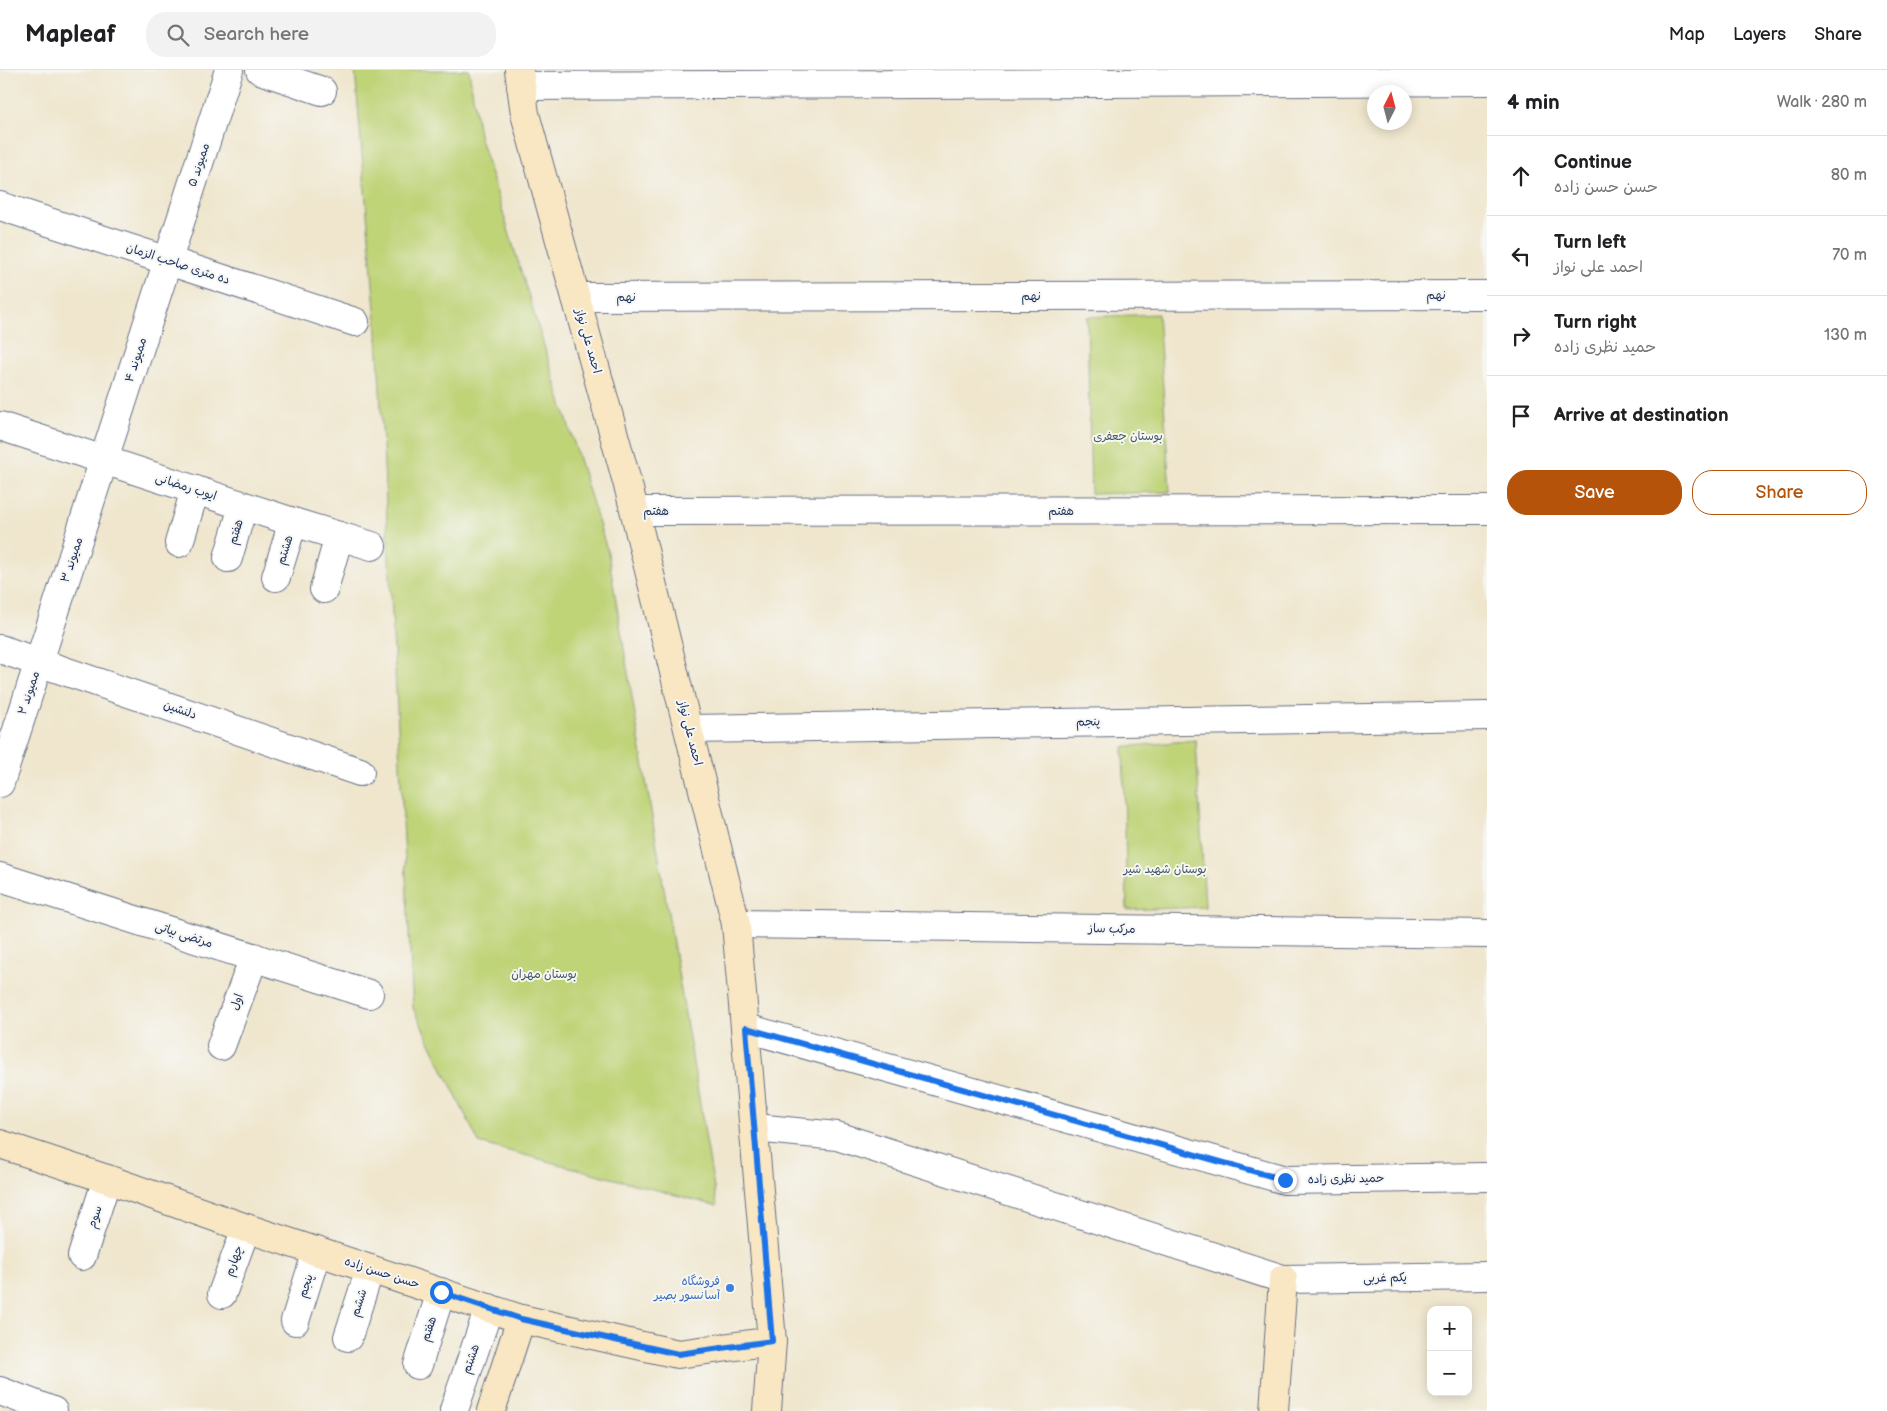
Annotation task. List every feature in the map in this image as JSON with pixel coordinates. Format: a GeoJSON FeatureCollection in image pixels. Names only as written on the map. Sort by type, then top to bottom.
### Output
{"type":"FeatureCollection","features":[{"type":"Feature","properties":{"kind":"main road","name":"احمد علی نواز"},"geometry":{"type":"LineString","coordinates":[[520,78],[525,114],[635,511],[736,924],[772,1341],[767,1411]]}},
{"type":"Feature","properties":{"kind":"main road","name":"حسن حسن زاده"},"geometry":{"type":"LineString","coordinates":[[0,1144],[108,1178],[246,1228],[521,1319],[678,1354],[772,1341]]}},
{"type":"Feature","properties":{"kind":"main road"},"geometry":{"type":"LineString","coordinates":[[1274,1411],[1283,1279]]}},
{"type":"Feature","properties":{"kind":"main road"},"geometry":{"type":"LineString","coordinates":[[491,1411],[521,1319]]}},
{"type":"Feature","properties":{"kind":"street","name":"ممیوند ۵"},"geometry":{"type":"LineString","coordinates":[[168,260],[229,70]]}},
{"type":"Feature","properties":{"kind":"street"},"geometry":{"type":"LineString","coordinates":[[260,70],[322,90]]}},
{"type":"Feature","properties":{"kind":"street"},"geometry":{"type":"LineString","coordinates":[[520,78],[1487,80]]}},
{"type":"Feature","properties":{"kind":"street","name":"ده متری صاحب الزمان"},"geometry":{"type":"LineString","coordinates":[[0,206],[355,322]]}},
{"type":"Feature","properties":{"kind":"street","name":"ممیوند ۴"},"geometry":{"type":"LineString","coordinates":[[104,459],[168,260]]}},
{"type":"Feature","properties":{"kind":"street","name":"نهم"},"geometry":{"type":"LineString","coordinates":[[576,297],[1487,295]]}},
{"type":"Feature","properties":{"kind":"street","name":"ایوب رمضانی"},"geometry":{"type":"LineString","coordinates":[[0,426],[243,506],[372,546]]}},
{"type":"Feature","properties":{"kind":"street","name":"ممیوند ۳"},"geometry":{"type":"LineString","coordinates":[[39,661],[104,459]]}},
{"type":"Feature","properties":{"kind":"street"},"geometry":{"type":"LineString","coordinates":[[179,543],[195,490]]}},
{"type":"Feature","properties":{"kind":"street","name":"هفتم"},"geometry":{"type":"LineString","coordinates":[[228,558],[243,506]]}},
{"type":"Feature","properties":{"kind":"street","name":"هفتم"},"geometry":{"type":"LineString","coordinates":[[635,511],[1487,510]]}},
{"type":"Feature","properties":{"kind":"street","name":"هشتم"},"geometry":{"type":"LineString","coordinates":[[276,577],[293,522]]}},
{"type":"Feature","properties":{"kind":"street"},"geometry":{"type":"LineString","coordinates":[[324,588],[339,536]]}},
{"type":"Feature","properties":{"kind":"street","name":"دلنشین"},"geometry":{"type":"LineString","coordinates":[[0,649],[360,772]]}},
{"type":"Feature","properties":{"kind":"street","name":"ممیوند ۲"},"geometry":{"type":"LineString","coordinates":[[0,783],[39,661]]}},
{"type":"Feature","properties":{"kind":"street","name":"پنجم"},"geometry":{"type":"LineString","coordinates":[[689,729],[1487,716]]}},
{"type":"Feature","properties":{"kind":"street","name":"مرتضی بیاتی"},"geometry":{"type":"LineString","coordinates":[[0,877],[368,994]]}},
{"type":"Feature","properties":{"kind":"street","name":"مرکب ساز"},"geometry":{"type":"LineString","coordinates":[[736,924],[1487,934]]}},
{"type":"Feature","properties":{"kind":"street","name":"اول"},"geometry":{"type":"LineString","coordinates":[[221,1046],[254,957]]}},
{"type":"Feature","properties":{"kind":"street","name":"حمید نظری زاده"},"geometry":{"type":"LineString","coordinates":[[746,1028],[1285,1180],[1487,1177]]}},
{"type":"Feature","properties":{"kind":"street","name":"یکم غربی"},"geometry":{"type":"LineString","coordinates":[[755,1128],[837,1136],[1283,1279],[1487,1276]]}},
{"type":"Feature","properties":{"kind":"street","name":"سوم"},"geometry":{"type":"LineString","coordinates":[[82,1256],[108,1178]]}},
{"type":"Feature","properties":{"kind":"street","name":"چهارم"},"geometry":{"type":"LineString","coordinates":[[222,1294],[246,1228]]}},
{"type":"Feature","properties":{"kind":"street","name":"پنجم"},"geometry":{"type":"LineString","coordinates":[[295,1321],[317,1251]]}},
{"type":"Feature","properties":{"kind":"street","name":"ششم"},"geometry":{"type":"LineString","coordinates":[[348,1336],[370,1269]]}},
{"type":"Feature","properties":{"kind":"street","name":"هفتم"},"geometry":{"type":"LineString","coordinates":[[418,1365],[441,1292]]}},
{"type":"Feature","properties":{"kind":"street","name":"هشتم"},"geometry":{"type":"LineString","coordinates":[[454,1410],[489,1308]]}},
{"type":"Feature","properties":{"kind":"street"},"geometry":{"type":"LineString","coordinates":[[0,1391],[53,1411]]}},
{"type":"Feature","properties":{"kind":"green space","name":"بوستان مهران"},"geometry":{"type":"Polygon","coordinates":[[[355,70],[469,70],[479,135],[608,553],[717,1206],[479,1143],[413,1008],[377,333],[355,70]]]}},
{"type":"Feature","properties":{"kind":"green space","name":"بوستان جعفری"},"geometry":{"type":"Polygon","coordinates":[[[1158,314],[1170,492],[1091,494],[1087,317],[1158,314]]]}},
{"type":"Feature","properties":{"kind":"green space","name":"بوستان شهید شیر"},"geometry":{"type":"Polygon","coordinates":[[[1196,740],[1205,907],[1127,910],[1123,747],[1196,740]]]}},
{"type":"Feature","properties":{"kind":"place","name":"فروشگاه آسانسور بصیر"},"geometry":{"type":"Point","coordinates":[730,1288]}},
{"type":"Feature","properties":{"kind":"route"},"geometry":{"type":"LineString","coordinates":[[441,1292],[521,1319],[678,1354],[772,1341],[746,1028],[1285,1180]]}}]}
